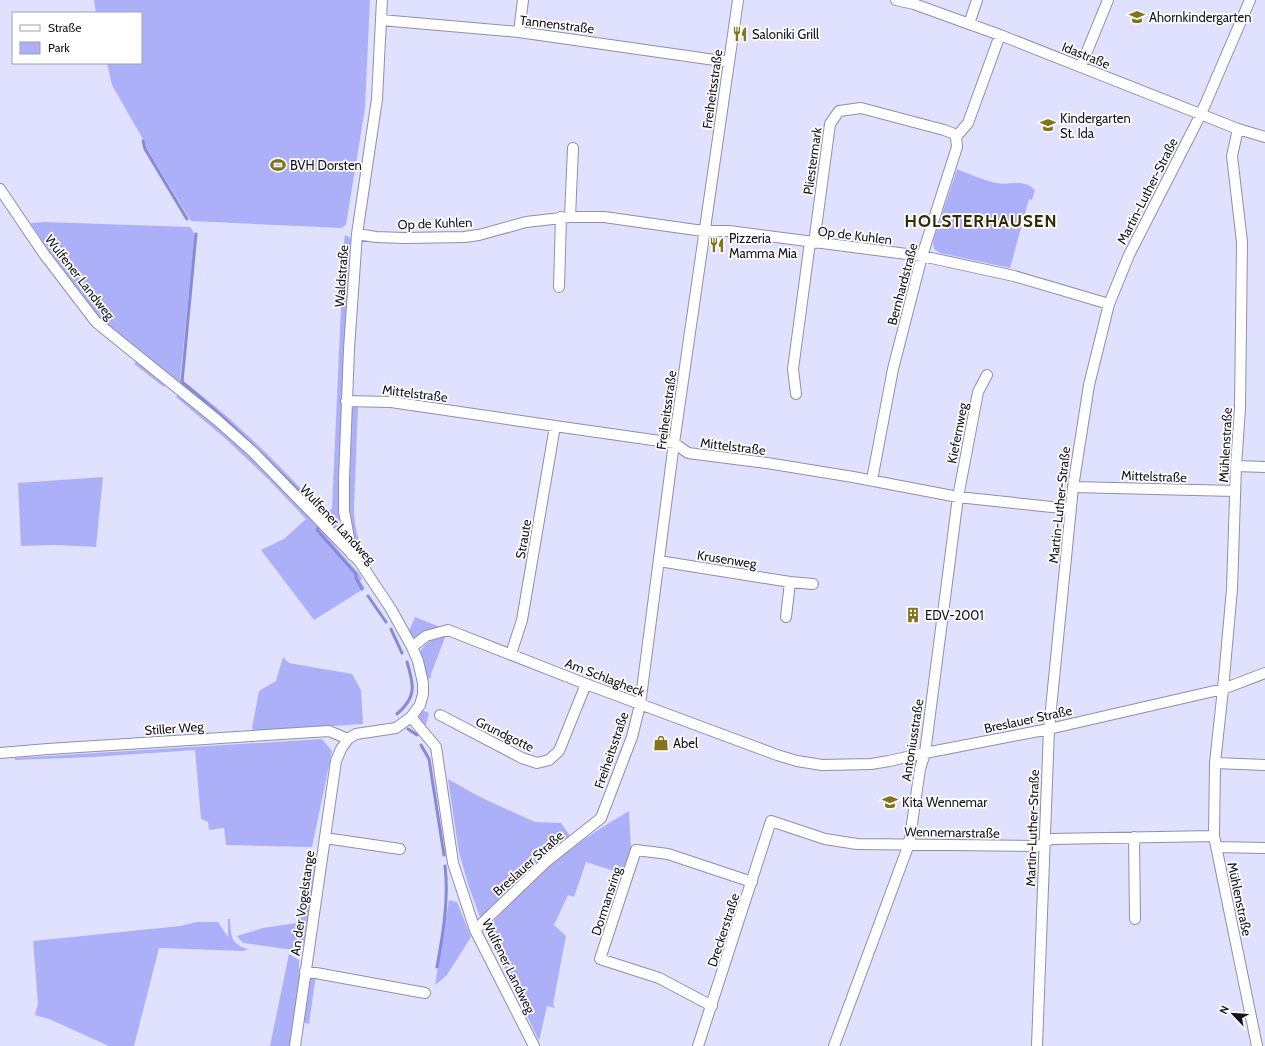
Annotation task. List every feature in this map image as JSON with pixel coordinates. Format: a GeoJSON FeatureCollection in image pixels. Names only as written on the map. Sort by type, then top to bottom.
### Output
{"type":"FeatureCollection","features":[{"type":"Feature","properties":{"kind":"street","name":"Waldstraße"},"geometry":{"type":"LineString","coordinates":[[352,555],[344,511],[346,401],[357,234],[377,99],[382,0]]}},
{"type":"Feature","properties":{"kind":"street"},"geometry":{"type":"LineString","coordinates":[[519,32],[523,0]]}},
{"type":"Feature","properties":{"kind":"street","name":"Freiheitsstraße"},"geometry":{"type":"LineString","coordinates":[[601,818],[632,737],[640,704],[703,231],[738,0]]}},
{"type":"Feature","properties":{"kind":"street","name":"Idastraße"},"geometry":{"type":"LineString","coordinates":[[896,0],[914,4],[1000,35],[1238,129],[1265,137]]}},
{"type":"Feature","properties":{"kind":"street"},"geometry":{"type":"LineString","coordinates":[[969,24],[977,0]]}},
{"type":"Feature","properties":{"kind":"street"},"geometry":{"type":"LineString","coordinates":[[1081,66],[1108,0]]}},
{"type":"Feature","properties":{"kind":"street","name":"Martin-Luther-Straße"},"geometry":{"type":"LineString","coordinates":[[1037,1046],[1049,729],[1073,487],[1088,385],[1109,304],[1129,255],[1202,114],[1250,0]]}},
{"type":"Feature","properties":{"kind":"street","name":"Tannenstraße"},"geometry":{"type":"LineString","coordinates":[[381,20],[519,32],[729,62]]}},
{"type":"Feature","properties":{"kind":"street"},"geometry":{"type":"LineString","coordinates":[[956,137],[968,123],[1000,35]]}},
{"type":"Feature","properties":{"kind":"street","name":"Pliestermark"},"geometry":{"type":"LineString","coordinates":[[796,394],[793,369],[830,124],[839,111],[861,108],[944,130],[952,133],[956,137]]}},
{"type":"Feature","properties":{"kind":"street","name":"Mühlenstraße"},"geometry":{"type":"LineString","coordinates":[[1238,129],[1232,156],[1242,242],[1240,408],[1236,466],[1232,589],[1215,763],[1214,836],[1259,1040]]}},
{"type":"Feature","properties":{"kind":"street","name":"Bernhardstraße"},"geometry":{"type":"LineString","coordinates":[[872,480],[893,369],[922,256],[957,147],[956,137]]}},
{"type":"Feature","properties":{"kind":"street"},"geometry":{"type":"LineString","coordinates":[[559,287],[573,148]]}},
{"type":"Feature","properties":{"kind":"street","name":"Wulfener Landweg"},"geometry":{"type":"LineString","coordinates":[[0,189],[44,254],[96,322],[217,420],[253,452],[359,561],[390,609],[412,647],[418,661],[423,683],[423,694],[420,705],[411,717],[436,746],[453,863],[475,930],[534,1046]]}},
{"type":"Feature","properties":{"kind":"street","name":"Op de Kuhlen"},"geometry":{"type":"LineString","coordinates":[[357,234],[376,237],[404,238],[464,237],[479,235],[526,222],[565,217],[604,217],[703,231],[729,231],[922,256],[1014,276],[1109,304]]}},
{"type":"Feature","properties":{"kind":"street","name":"Kiefernweg"},"geometry":{"type":"LineString","coordinates":[[958,497],[978,392],[987,375]]}},
{"type":"Feature","properties":{"kind":"street","name":"Mittelstraße"},"geometry":{"type":"LineString","coordinates":[[346,401],[391,402],[674,442],[688,453],[767,463],[872,480],[958,497],[1071,509]]}},
{"type":"Feature","properties":{"kind":"street","name":"Straute"},"geometry":{"type":"LineString","coordinates":[[511,654],[522,620],[555,426]]}},
{"type":"Feature","properties":{"kind":"street"},"geometry":{"type":"LineString","coordinates":[[1236,466],[1265,467]]}},
{"type":"Feature","properties":{"kind":"street","name":"Mittelstraße"},"geometry":{"type":"LineString","coordinates":[[1073,487],[1235,491]]}},
{"type":"Feature","properties":{"kind":"street","name":"Antoniusstraße"},"geometry":{"type":"LineString","coordinates":[[834,1046],[909,844],[920,769],[925,752],[958,497]]}},
{"type":"Feature","properties":{"kind":"street","name":"Krusenweg"},"geometry":{"type":"LineString","coordinates":[[659,561],[790,582],[813,584]]}},
{"type":"Feature","properties":{"kind":"street"},"geometry":{"type":"LineString","coordinates":[[786,617],[790,582]]}},
{"type":"Feature","properties":{"kind":"street","name":"Am Schlagheck"},"geometry":{"type":"LineString","coordinates":[[412,647],[426,636],[448,630],[586,684],[792,760]]}},
{"type":"Feature","properties":{"kind":"street","name":"Breslauer Straße"},"geometry":{"type":"LineString","coordinates":[[792,760],[822,765],[848,765],[889,761],[925,752],[1049,729],[1223,689],[1265,673]]}},
{"type":"Feature","properties":{"kind":"street","name":"Grundgotte"},"geometry":{"type":"LineString","coordinates":[[440,715],[522,758],[537,763],[549,760],[558,751],[586,684]]}},
{"type":"Feature","properties":{"kind":"street"},"geometry":{"type":"LineString","coordinates":[[348,740],[356,734],[396,728],[411,717]]}},
{"type":"Feature","properties":{"kind":"street","name":"Stiller Weg"},"geometry":{"type":"LineString","coordinates":[[0,753],[329,731],[348,740]]}},
{"type":"Feature","properties":{"kind":"street","name":"An der Vogelstange"},"geometry":{"type":"LineString","coordinates":[[296,1046],[305,971],[336,761],[341,749],[348,740]]}},
{"type":"Feature","properties":{"kind":"street"},"geometry":{"type":"LineString","coordinates":[[1215,763],[1265,765]]}},
{"type":"Feature","properties":{"kind":"street","name":"Breslauer Straße"},"geometry":{"type":"LineString","coordinates":[[475,930],[547,861],[601,818]]}},
{"type":"Feature","properties":{"kind":"street","name":"Wennemarstraße"},"geometry":{"type":"LineString","coordinates":[[771,822],[824,839],[857,844],[1039,846],[1051,840],[1214,836]]}},
{"type":"Feature","properties":{"kind":"street","name":"Dreckerstraße"},"geometry":{"type":"LineString","coordinates":[[698,1046],[771,822]]}},
{"type":"Feature","properties":{"kind":"street"},"geometry":{"type":"LineString","coordinates":[[1134,837],[1135,919]]}},
{"type":"Feature","properties":{"kind":"street","name":"An der Vogelstange"},"geometry":{"type":"LineString","coordinates":[[325,838],[400,849]]}},
{"type":"Feature","properties":{"kind":"street"},"geometry":{"type":"LineString","coordinates":[[1216,847],[1265,848]]}},
{"type":"Feature","properties":{"kind":"street","name":"Dormansring"},"geometry":{"type":"LineString","coordinates":[[712,1006],[659,978],[600,959],[636,850],[668,854],[752,882]]}},
{"type":"Feature","properties":{"kind":"street","name":"An der Vogelstange"},"geometry":{"type":"LineString","coordinates":[[305,971],[425,993]]}},
{"type":"Feature","properties":{"kind":"green space","name":"BVH Dorsten"},"geometry":{"type":"Polygon","coordinates":[[[94,0],[370,0],[365,108],[346,225],[341,228],[191,221],[146,148],[144,141],[112,85],[107,64],[142,64],[142,12],[96,12],[94,0]]]}},
{"type":"Feature","properties":{"kind":"green space"},"geometry":{"type":"Polygon","coordinates":[[[957,169],[991,182],[1001,184],[1021,183],[1030,186],[1035,190],[1032,200],[1029,199],[1010,268],[940,253],[934,249],[933,242],[957,169]]]}},
{"type":"Feature","properties":{"kind":"green space"},"geometry":{"type":"Polygon","coordinates":[[[45,222],[190,227],[195,234],[180,379],[237,425],[323,512],[332,509],[344,241],[345,235],[349,237],[351,240],[347,339],[347,545],[319,517],[97,316],[56,261],[31,224],[45,222]]]}},
{"type":"Feature","properties":{"kind":"green space"},"geometry":{"type":"Polygon","coordinates":[[[137,361],[167,384],[164,387],[134,364],[137,361]]]}},
{"type":"Feature","properties":{"kind":"green space"},"geometry":{"type":"Polygon","coordinates":[[[179,393],[217,424],[299,504],[360,575],[362,579],[360,581],[365,588],[314,620],[261,550],[284,539],[306,519],[269,480],[227,440],[176,397],[179,393]]]}},
{"type":"Feature","properties":{"kind":"green space"},"geometry":{"type":"Polygon","coordinates":[[[358,406],[354,512],[361,546],[354,544],[348,510],[351,410],[352,408],[358,406]]]}},
{"type":"Feature","properties":{"kind":"green space"},"geometry":{"type":"Polygon","coordinates":[[[103,477],[96,547],[56,545],[21,546],[18,483],[103,477]]]}},
{"type":"Feature","properties":{"kind":"green space"},"geometry":{"type":"Polygon","coordinates":[[[415,617],[440,627],[413,640],[408,634],[415,617]]]}},
{"type":"Feature","properties":{"kind":"green space"},"geometry":{"type":"Polygon","coordinates":[[[446,635],[431,674],[431,678],[426,679],[420,660],[421,651],[426,644],[446,635]]]}},
{"type":"Feature","properties":{"kind":"green space"},"geometry":{"type":"Polygon","coordinates":[[[283,657],[289,663],[352,674],[361,690],[363,724],[254,731],[252,728],[259,691],[276,681],[283,657]]]}},
{"type":"Feature","properties":{"kind":"green space"},"geometry":{"type":"Polygon","coordinates":[[[422,710],[429,713],[425,729],[419,718],[422,710]]]}},
{"type":"Feature","properties":{"kind":"green space"},"geometry":{"type":"Polygon","coordinates":[[[322,739],[332,751],[312,847],[226,845],[224,828],[209,830],[208,822],[201,819],[195,750],[93,757],[15,760],[15,758],[322,739]]]}},
{"type":"Feature","properties":{"kind":"green space"},"geometry":{"type":"Polygon","coordinates":[[[448,779],[480,797],[535,822],[561,823],[571,837],[486,918],[480,917],[459,853],[448,779]]]}},
{"type":"Feature","properties":{"kind":"green space"},"geometry":{"type":"Polygon","coordinates":[[[629,811],[631,850],[623,874],[586,862],[574,897],[568,895],[554,925],[566,936],[553,1004],[555,1008],[547,1006],[539,1041],[490,938],[491,926],[503,911],[552,864],[581,842],[629,811]]]}},
{"type":"Feature","properties":{"kind":"green space"},"geometry":{"type":"Polygon","coordinates":[[[310,856],[317,860],[306,940],[303,946],[293,950],[243,943],[237,936],[263,928],[296,923],[310,856]]]}},
{"type":"Feature","properties":{"kind":"green space"},"geometry":{"type":"Polygon","coordinates":[[[449,900],[457,902],[471,937],[447,975],[435,985],[449,900]]]}},
{"type":"Feature","properties":{"kind":"green space"},"geometry":{"type":"Polygon","coordinates":[[[228,919],[230,919],[231,934],[235,942],[248,949],[244,951],[159,948],[134,1046],[109,1046],[49,1019],[35,1015],[38,1004],[33,941],[180,926],[197,922],[218,922],[228,937],[228,919]]]}},
{"type":"Feature","properties":{"kind":"green space"},"geometry":{"type":"Polygon","coordinates":[[[289,954],[299,960],[299,973],[301,977],[292,1046],[270,1046],[289,954]]]}},
{"type":"Feature","properties":{"kind":"green space"},"geometry":{"type":"Polygon","coordinates":[[[316,975],[309,1024],[303,1022],[307,980],[311,976],[316,975]]]}},
{"type":"Feature","properties":{"kind":"waterway"},"geometry":{"type":"LineString","coordinates":[[143,141],[145,149],[187,219]]}},
{"type":"Feature","properties":{"kind":"waterway"},"geometry":{"type":"LineString","coordinates":[[196,234],[182,382],[253,446],[321,514],[322,517]]}},
{"type":"Feature","properties":{"kind":"waterway"},"geometry":{"type":"LineString","coordinates":[[318,528],[317,530],[356,574],[356,578],[362,589]]}},
{"type":"Feature","properties":{"kind":"waterway"},"geometry":{"type":"LineString","coordinates":[[368,596],[386,622]]}},
{"type":"Feature","properties":{"kind":"waterway"},"geometry":{"type":"LineString","coordinates":[[391,629],[402,653]]}},
{"type":"Feature","properties":{"kind":"waterway"},"geometry":{"type":"LineString","coordinates":[[397,714],[408,702],[411,696],[412,684],[407,662]]}},
{"type":"Feature","properties":{"kind":"waterway"},"geometry":{"type":"LineString","coordinates":[[408,729],[417,735]]}},
{"type":"Feature","properties":{"kind":"waterway"},"geometry":{"type":"LineString","coordinates":[[421,745],[429,759],[444,855]]}},
{"type":"Feature","properties":{"kind":"waterway"},"geometry":{"type":"LineString","coordinates":[[437,967],[446,904],[445,866]]}},
{"type":"Feature","properties":{"kind":"place","name":"Ahornkindergarten"},"geometry":{"type":"Point","coordinates":[1137,17]}},
{"type":"Feature","properties":{"kind":"place","name":"Saloniki Grill"},"geometry":{"type":"Point","coordinates":[740,34]}},
{"type":"Feature","properties":{"kind":"place","name":"Kindergarten St. Ida"},"geometry":{"type":"Point","coordinates":[1048,125]}},
{"type":"Feature","properties":{"kind":"place","name":"BVH Dorsten"},"geometry":{"type":"Point","coordinates":[278,165]}},
{"type":"Feature","properties":{"kind":"place","name":"Pizzeria Mamma Mia"},"geometry":{"type":"Point","coordinates":[717,245]}},
{"type":"Feature","properties":{"kind":"place","name":"EDV-2001"},"geometry":{"type":"Point","coordinates":[913,615]}},
{"type":"Feature","properties":{"kind":"place","name":"Abel"},"geometry":{"type":"Point","coordinates":[661,743]}},
{"type":"Feature","properties":{"kind":"place","name":"Kita Wennemar"},"geometry":{"type":"Point","coordinates":[890,802]}},
{"type":"Feature","properties":{"kind":"district","name":"HOLSTERHAUSEN"},"geometry":{"type":"Point","coordinates":[981,221]}}]}
